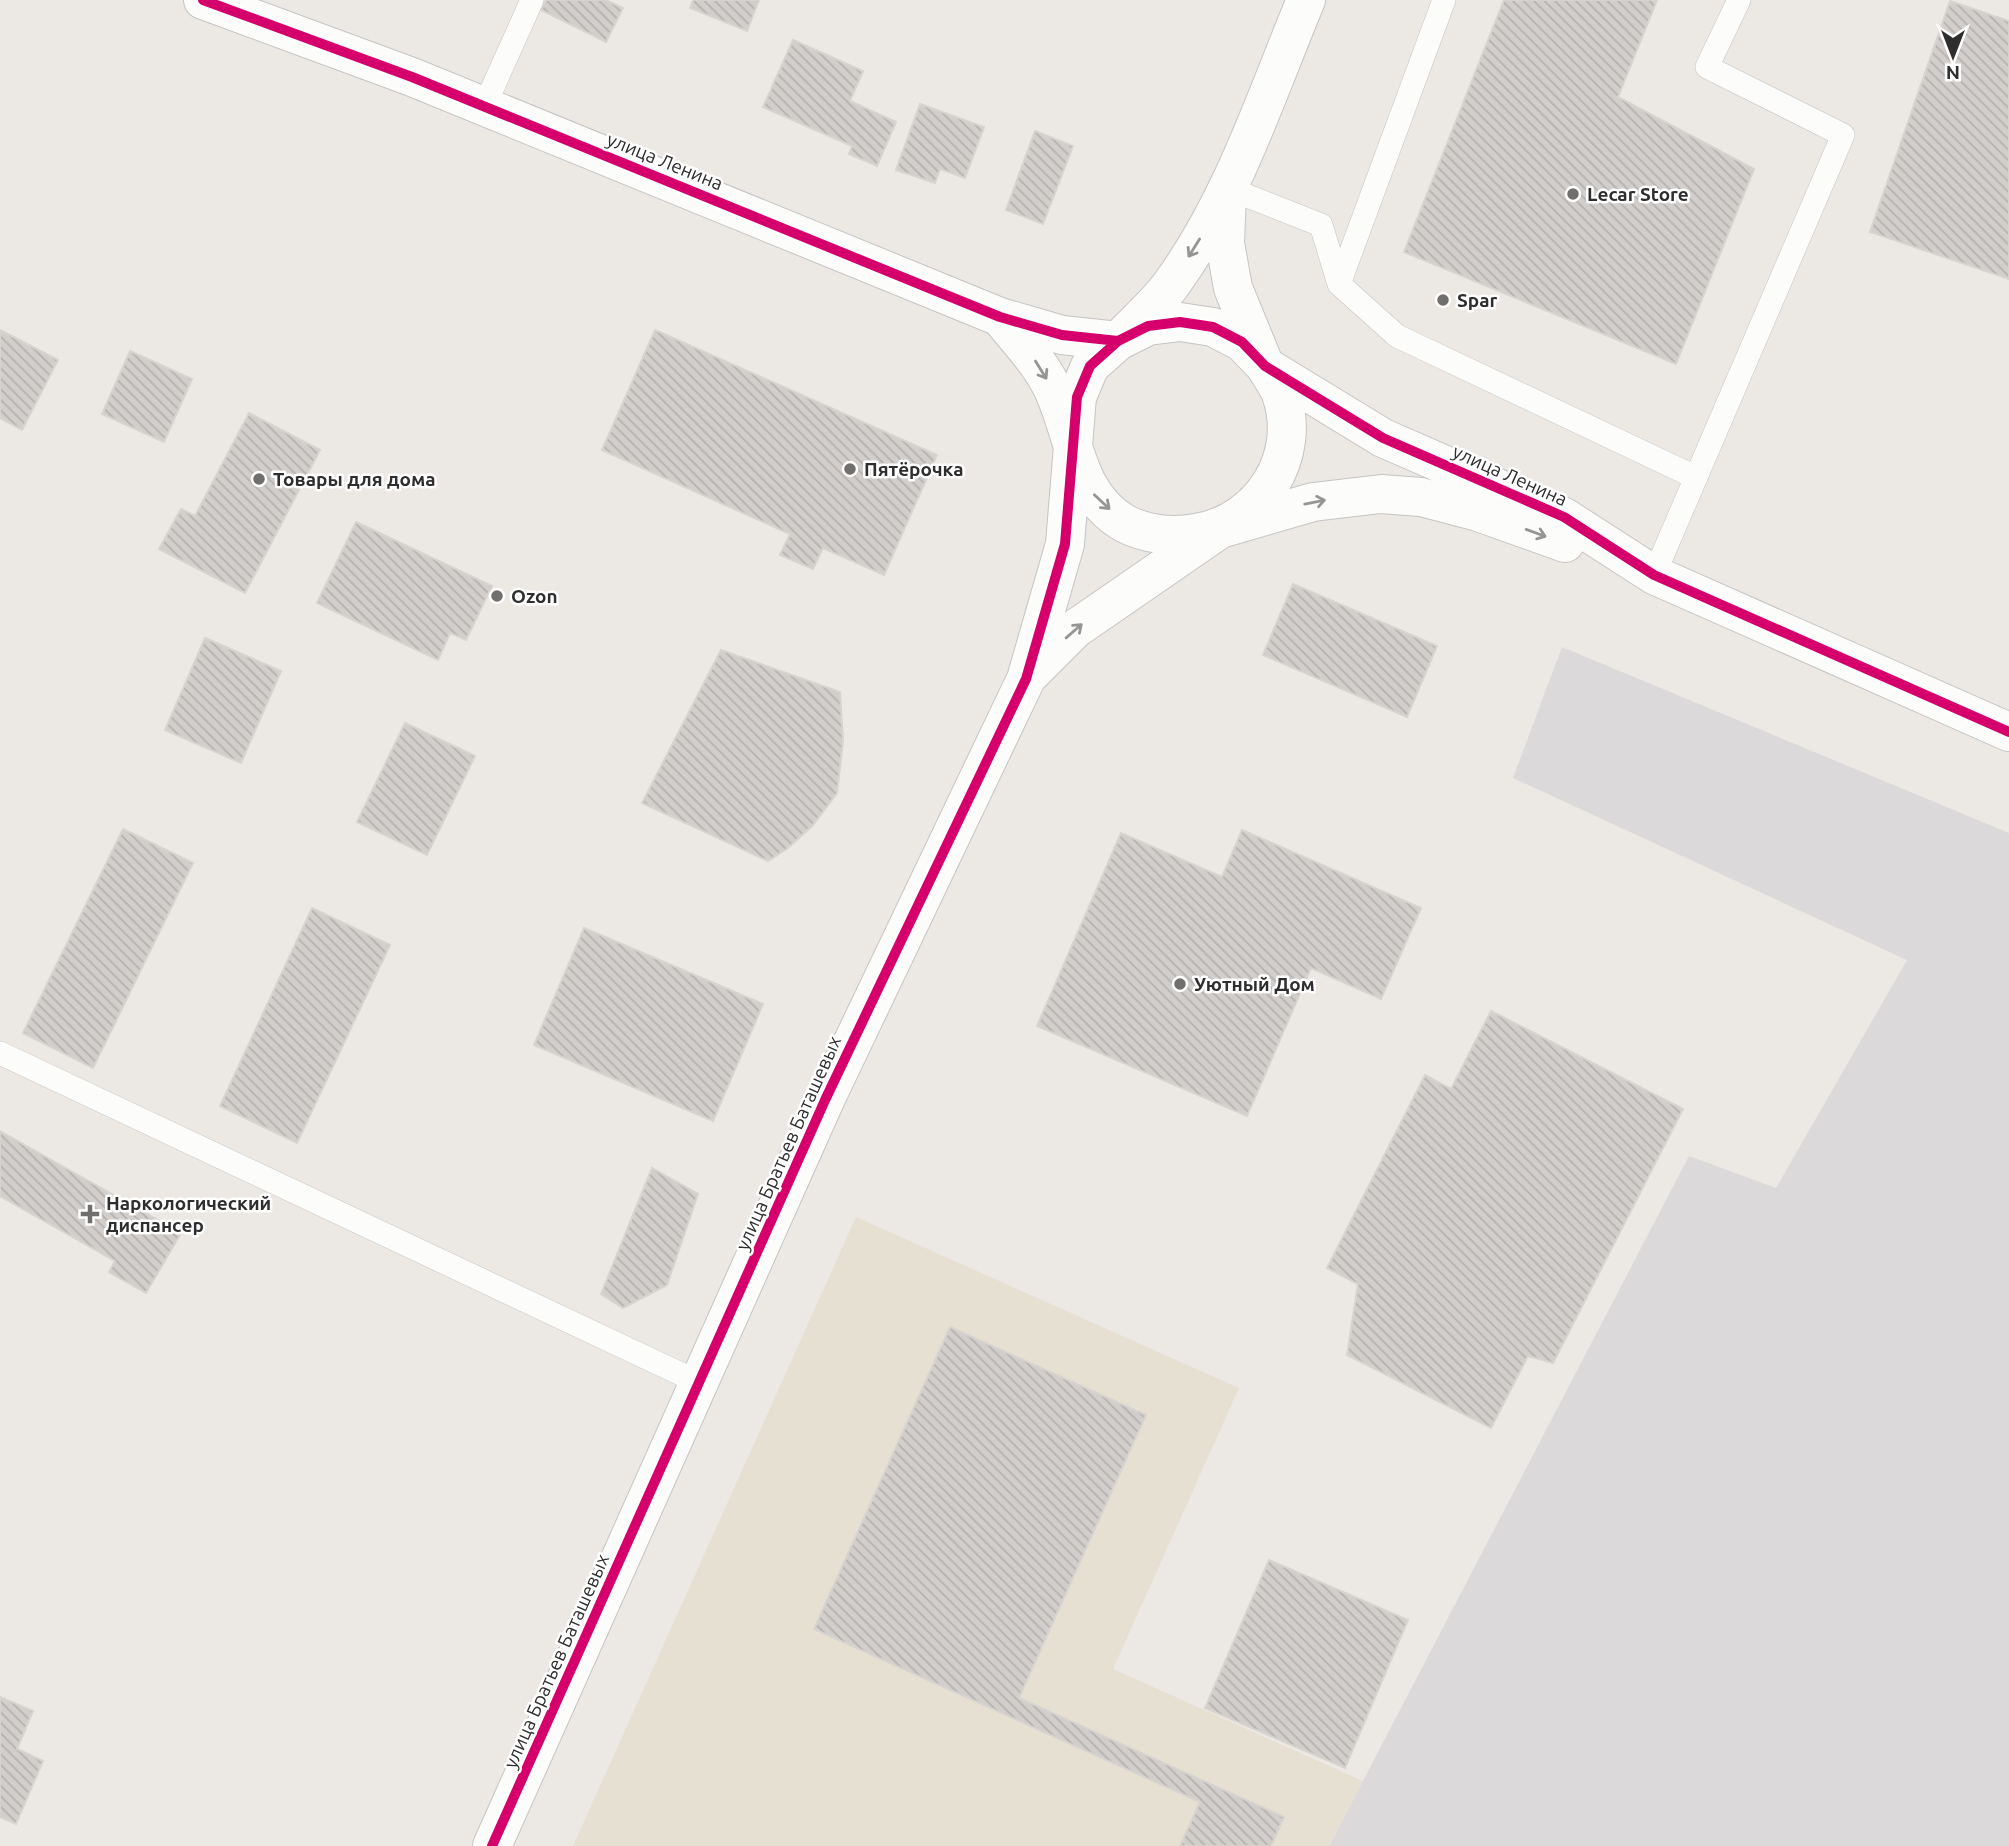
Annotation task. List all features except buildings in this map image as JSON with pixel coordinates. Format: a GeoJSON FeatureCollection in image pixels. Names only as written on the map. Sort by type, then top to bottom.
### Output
{"type":"FeatureCollection","features":[{"type":"Feature","properties":{"kind":"street","name":"улица Ленина"},"geometry":{"type":"LineString","coordinates":[[202,0],[484,107],[1000,317],[1062,335],[1118,341]]}},
{"type":"Feature","properties":{"kind":"street"},"geometry":{"type":"LineString","coordinates":[[1118,341],[1169,287],[1227,188],[1306,0]]}},
{"type":"Feature","properties":{"kind":"street"},"geometry":{"type":"LineString","coordinates":[[1227,188],[1225,243],[1233,288],[1265,366]]}},
{"type":"Feature","properties":{"kind":"street","name":"улица Ленина"},"geometry":{"type":"LineString","coordinates":[[1000,317],[1038,365],[1055,393],[1071,443]]}},
{"type":"Feature","properties":{"kind":"street","name":"улица Ленина"},"geometry":{"type":"LineString","coordinates":[[1071,443],[1077,397],[1090,366],[1118,341],[1148,327],[1180,321],[1213,327],[1242,342],[1265,366],[1383,438],[1564,517],[1644,569],[2009,732]]}},
{"type":"Feature","properties":{"kind":"street","name":"улица Братьев Баташевых"},"geometry":{"type":"LineString","coordinates":[[1026,679],[1075,629],[1220,529],[1248,513],[1269,489],[1283,459],[1286,427],[1281,394],[1265,366]]}},
{"type":"Feature","properties":{"kind":"street","name":"улица Братьев Баташевых"},"geometry":{"type":"LineString","coordinates":[[1071,443],[1088,489],[1124,523],[1171,537],[1220,529],[1313,502],[1381,494],[1421,497],[1644,569]]}},
{"type":"Feature","properties":{"kind":"street","name":"улица Братьев Баташевых"},"geometry":{"type":"LineString","coordinates":[[492,1846],[826,1098],[1026,679],[1065,544],[1071,443]]}},
{"type":"Feature","properties":{"kind":"lane"},"geometry":{"type":"LineString","coordinates":[[484,107],[532,0]]}},
{"type":"Feature","properties":{"kind":"lane"},"geometry":{"type":"LineString","coordinates":[[1339,284],[1444,0]]}},
{"type":"Feature","properties":{"kind":"lane"},"geometry":{"type":"LineString","coordinates":[[1644,569],[1695,477],[1843,135],[1707,67],[1739,0]]}},
{"type":"Feature","properties":{"kind":"lane"},"geometry":{"type":"LineString","coordinates":[[1227,188],[1321,225],[1339,284],[1397,336],[1695,477]]}},
{"type":"Feature","properties":{"kind":"lane"},"geometry":{"type":"LineString","coordinates":[[0,1053],[700,1383]]}},
{"type":"Feature","properties":{"kind":"shaded area"},"geometry":{"type":"Polygon","coordinates":[[[1562,647],[2009,833],[2009,1846],[1329,1846],[1689,1156],[1776,1188],[1907,960],[1513,778],[1562,647]]]}},
{"type":"Feature","properties":{"kind":"shaded area"},"geometry":{"type":"Polygon","coordinates":[[[856,1217],[1239,1388],[1113,1669],[1363,1781],[1329,1846],[573,1846],[856,1217]]]}},
{"type":"Feature","properties":{"kind":"cycle path"},"geometry":{"type":"LineString","coordinates":[[203,0],[412,77],[1000,317],[1062,335],[1118,341]]}},
{"type":"Feature","properties":{"kind":"cycle path"},"geometry":{"type":"LineString","coordinates":[[492,1846],[826,1098],[1026,679],[1065,544],[1077,397],[1090,366],[1118,341],[1148,326],[1180,322],[1213,327],[1242,342],[1265,366],[1383,438],[1564,517],[1654,575],[2009,732]]}},
{"type":"Feature","properties":{"kind":"place","name":"Lecar Store"},"geometry":{"type":"Point","coordinates":[1573,194]}},
{"type":"Feature","properties":{"kind":"place","name":"Spar"},"geometry":{"type":"Point","coordinates":[1443,300]}},
{"type":"Feature","properties":{"kind":"place","name":"Пятёрочка"},"geometry":{"type":"Point","coordinates":[850,469]}},
{"type":"Feature","properties":{"kind":"place","name":"Товары для дома"},"geometry":{"type":"Point","coordinates":[259,479]}},
{"type":"Feature","properties":{"kind":"place","name":"Ozon"},"geometry":{"type":"Point","coordinates":[497,596]}},
{"type":"Feature","properties":{"kind":"place","name":"Уютный Дом"},"geometry":{"type":"Point","coordinates":[1180,984]}},
{"type":"Feature","properties":{"kind":"place","name":"Наркологический диспансер"},"geometry":{"type":"Point","coordinates":[90,1214]}}]}
